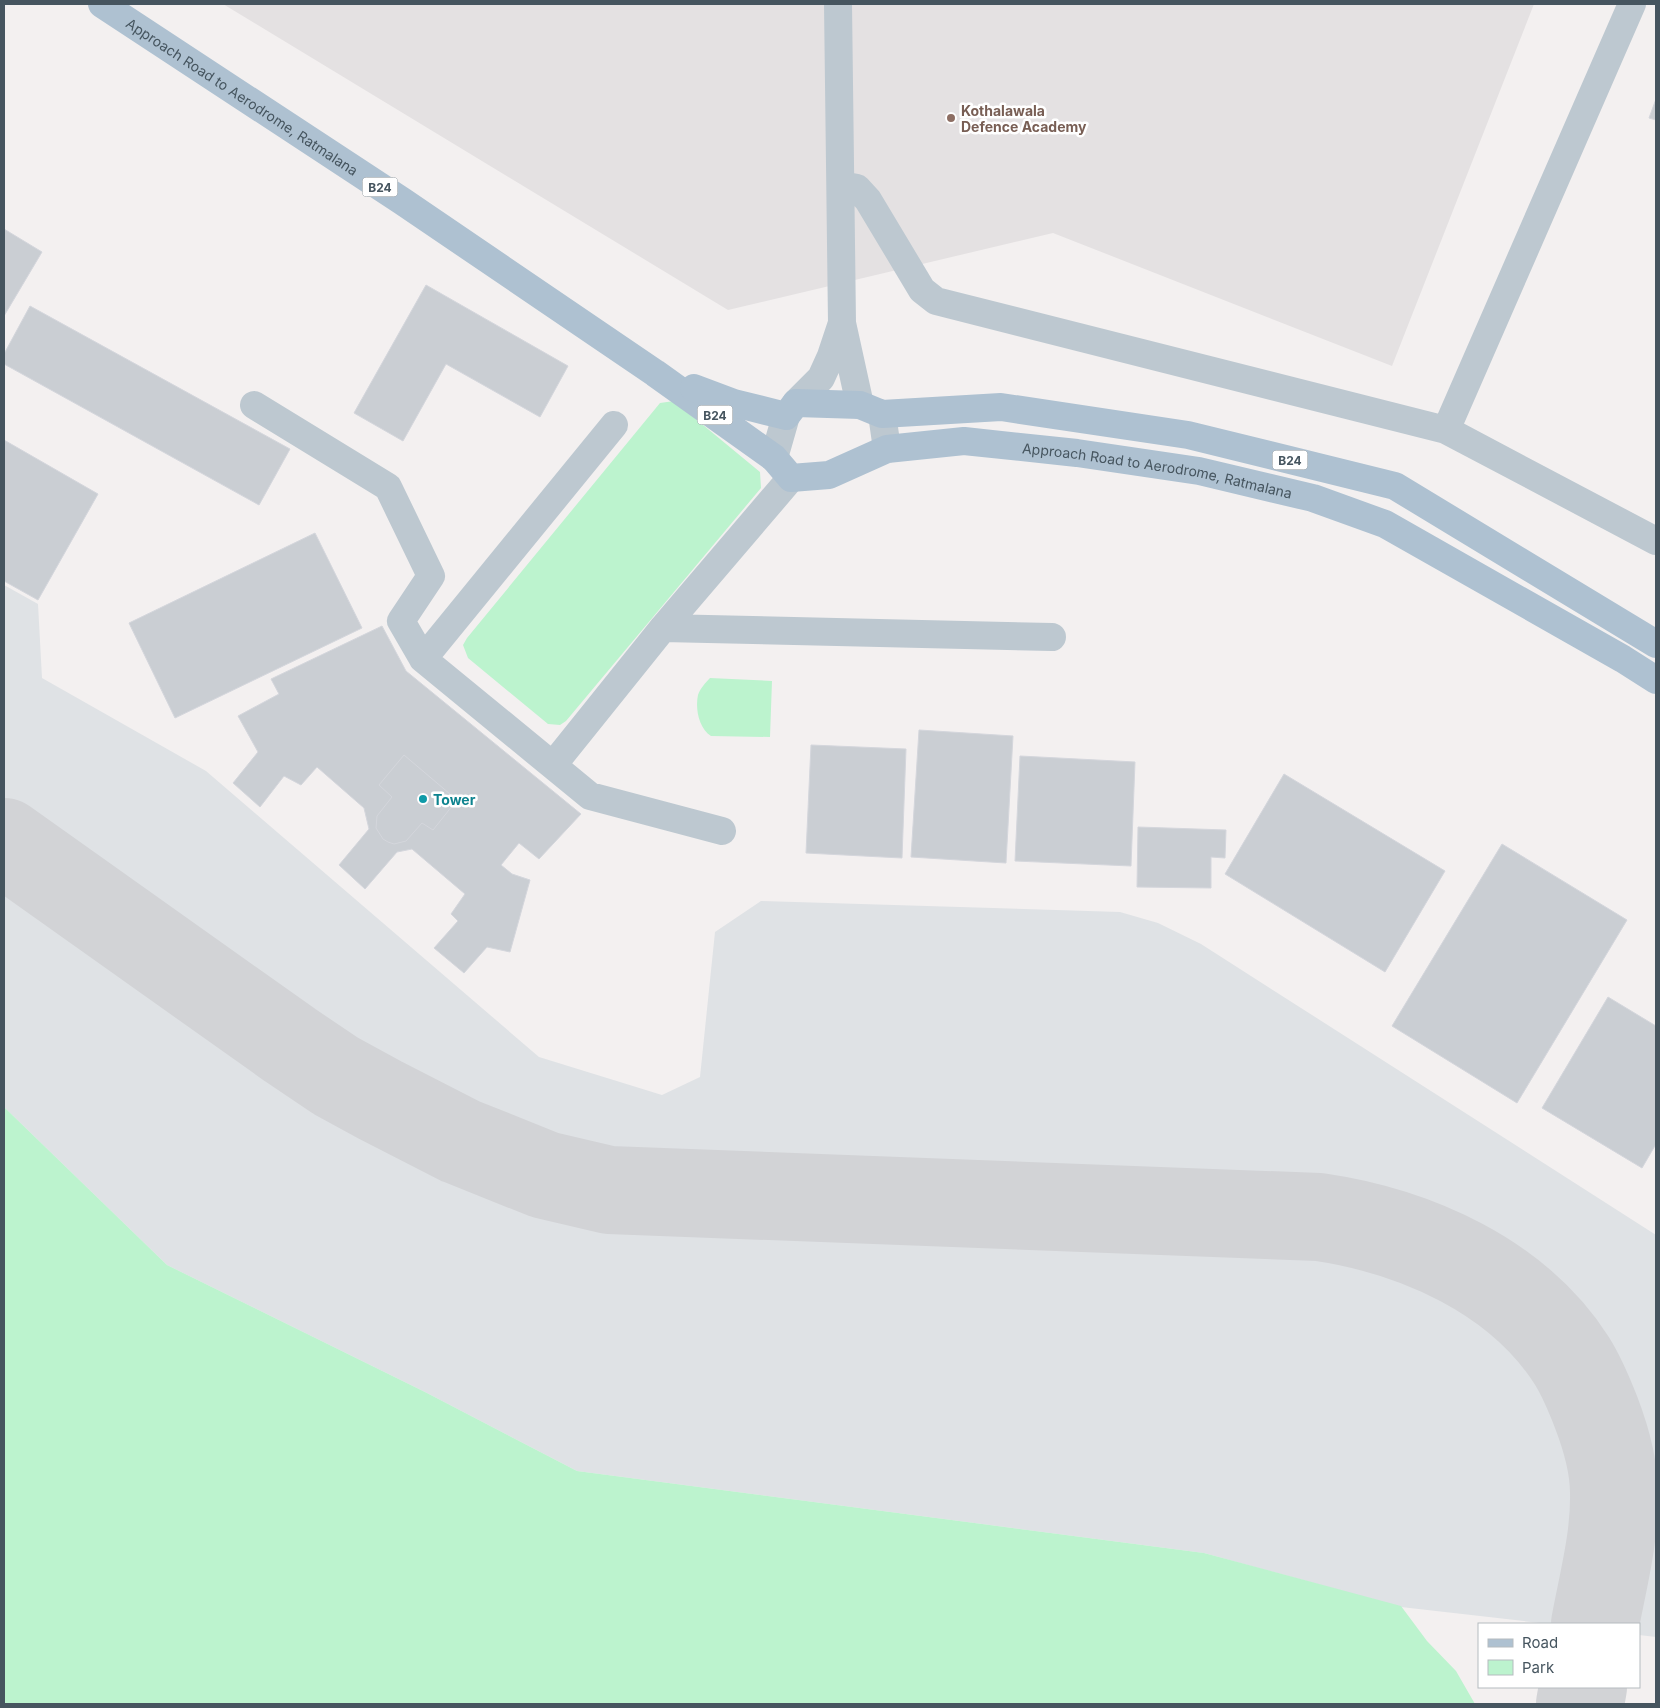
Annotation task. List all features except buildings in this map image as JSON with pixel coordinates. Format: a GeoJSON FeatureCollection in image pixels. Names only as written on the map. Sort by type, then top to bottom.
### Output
{"type":"FeatureCollection","features":[{"type":"Feature","properties":{"kind":"main road","name":"Approach Road to Aerodrome, Ratmalana"},"geometry":{"type":"LineString","coordinates":[[102,4],[402,201],[655,373],[782,468],[828,474],[887,449],[964,441],[1068,452],[1199,472],[1313,498],[1385,524],[1623,659],[1656,680]]}},
{"type":"Feature","properties":{"kind":"main road","name":"Approach Road to Aerodrome, Ratmalana"},"geometry":{"type":"LineString","coordinates":[[655,373],[734,404],[791,409],[1000,407],[1188,435],[1395,486],[1656,644]]}},
{"type":"Feature","properties":{"kind":"street"},"geometry":{"type":"LineString","coordinates":[[838,4],[842,323],[871,409],[887,449]]}},
{"type":"Feature","properties":{"kind":"street"},"geometry":{"type":"LineString","coordinates":[[1446,430],[1632,4]]}},
{"type":"Feature","properties":{"kind":"street"},"geometry":{"type":"LineString","coordinates":[[841,185],[857,188],[868,200],[922,290],[936,301],[1446,430],[1656,541]]}},
{"type":"Feature","properties":{"kind":"street"},"geometry":{"type":"LineString","coordinates":[[553,765],[663,628],[782,468],[791,409],[821,378],[842,323]]}},
{"type":"Feature","properties":{"kind":"street"},"geometry":{"type":"LineString","coordinates":[[254,405],[388,487],[431,576],[401,621],[423,659],[590,796],[722,831]]}},
{"type":"Feature","properties":{"kind":"street"},"geometry":{"type":"LineString","coordinates":[[423,659],[614,425]]}},
{"type":"Feature","properties":{"kind":"street"},"geometry":{"type":"LineString","coordinates":[[663,628],[1052,637]]}},
{"type":"Feature","properties":{"kind":"shaded area","name":"Kothalawala Defence Academy"},"geometry":{"type":"Polygon","coordinates":[[[223,4],[1534,4],[1392,366],[1053,233],[728,310],[223,4]]]}},
{"type":"Feature","properties":{"kind":"shaded area"},"geometry":{"type":"Polygon","coordinates":[[[4,585],[38,604],[42,678],[206,771],[539,1057],[662,1095],[700,1077],[715,932],[761,901],[1120,912],[1158,923],[1201,944],[1656,1235],[1656,1637],[1640,1635],[1640,1623],[1540,1623],[1401,1607],[1204,1553],[577,1471],[425,1392],[167,1265],[4,1107],[4,585]]]}},
{"type":"Feature","properties":{"kind":"green space"},"geometry":{"type":"Polygon","coordinates":[[[674,401],[760,472],[761,488],[566,721],[560,725],[548,724],[468,658],[463,645],[660,403],[674,401]]]}},
{"type":"Feature","properties":{"kind":"green space"},"geometry":{"type":"Polygon","coordinates":[[[710,678],[772,681],[770,737],[711,736],[707,733],[699,718],[697,700],[700,691],[710,678]]]}},
{"type":"Feature","properties":{"kind":"green space"},"geometry":{"type":"Polygon","coordinates":[[[4,1107],[167,1265],[425,1392],[577,1471],[1204,1553],[1401,1606],[1427,1641],[1456,1671],[1475,1704],[4,1704],[4,1107]]]}},
{"type":"Feature","properties":{"kind":"taxiway"},"geometry":{"type":"LineString","coordinates":[[4,842],[336,1076],[460,1141],[545,1175],[609,1190],[1319,1217],[1391,1233],[1427,1246],[1461,1262],[1494,1282],[1523,1305],[1550,1331],[1576,1367],[1600,1422],[1611,1462],[1614,1483],[1614,1509],[1608,1559],[1595,1623]]}},
{"type":"Feature","properties":{"kind":"taxiway"},"geometry":{"type":"LineString","coordinates":[[1580,1704],[1583,1688]]}},
{"type":"Feature","properties":{"kind":"place","name":"Kothalawala Defence Academy"},"geometry":{"type":"Point","coordinates":[951,118]}},
{"type":"Feature","properties":{"kind":"place","name":"Tower"},"geometry":{"type":"Point","coordinates":[423,799]}}]}
